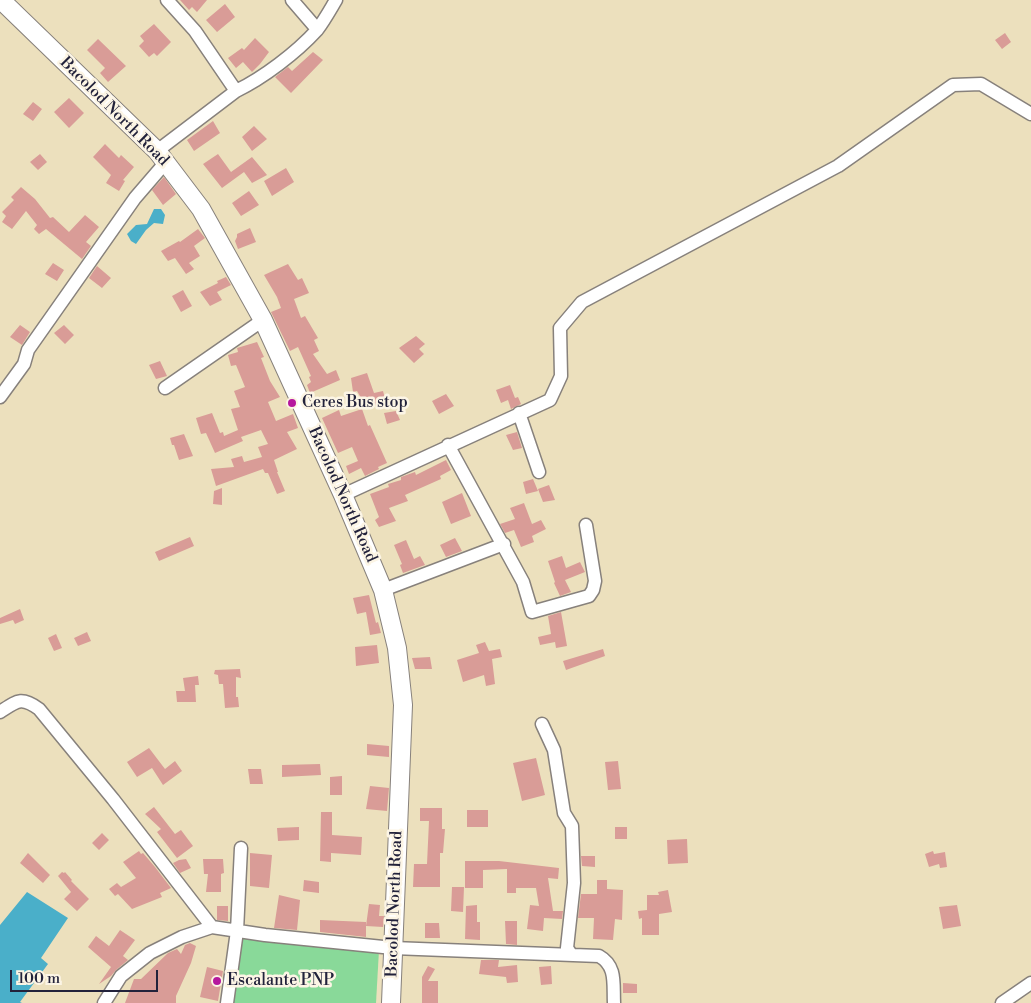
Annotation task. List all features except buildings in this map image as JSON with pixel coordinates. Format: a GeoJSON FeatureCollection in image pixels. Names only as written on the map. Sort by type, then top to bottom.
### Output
{"type":"FeatureCollection","features":[{"type":"Feature","properties":{"kind":"highway","name":"Bacolod North Road"},"geometry":{"type":"LineString","coordinates":[[1,0],[162,156],[201,208],[263,320],[343,495],[383,590],[397,648],[403,705],[391,1003]]}},
{"type":"Feature","properties":{"kind":"street"},"geometry":{"type":"LineString","coordinates":[[166,0],[195,30],[236,91]]}},
{"type":"Feature","properties":{"kind":"street"},"geometry":{"type":"LineString","coordinates":[[292,0],[318,29]]}},
{"type":"Feature","properties":{"kind":"street"},"geometry":{"type":"LineString","coordinates":[[0,397],[24,364],[28,350],[130,206],[162,156],[236,91],[253,82],[283,60],[318,29],[336,0]]}},
{"type":"Feature","properties":{"kind":"street"},"geometry":{"type":"LineString","coordinates":[[343,495],[448,445],[550,400],[561,376],[560,328],[582,302],[838,166],[953,86],[981,84],[1031,114]]}},
{"type":"Feature","properties":{"kind":"street"},"geometry":{"type":"LineString","coordinates":[[165,388],[263,320]]}},
{"type":"Feature","properties":{"kind":"street"},"geometry":{"type":"LineString","coordinates":[[519,414],[539,472]]}},
{"type":"Feature","properties":{"kind":"street"},"geometry":{"type":"LineString","coordinates":[[448,445],[504,544],[523,582],[532,612],[589,596],[593,590],[595,581],[586,525]]}},
{"type":"Feature","properties":{"kind":"street"},"geometry":{"type":"LineString","coordinates":[[383,590],[504,544]]}},
{"type":"Feature","properties":{"kind":"street"},"geometry":{"type":"LineString","coordinates":[[0,712],[16,701],[28,701],[39,710],[113,798],[212,927]]}},
{"type":"Feature","properties":{"kind":"street"},"geometry":{"type":"LineString","coordinates":[[542,724],[554,750],[564,814],[572,826],[574,883],[567,948],[570,954]]}},
{"type":"Feature","properties":{"kind":"street"},"geometry":{"type":"LineString","coordinates":[[227,1003],[237,931],[241,848]]}},
{"type":"Feature","properties":{"kind":"street"},"geometry":{"type":"LineString","coordinates":[[104,1003],[121,976],[150,953],[182,937],[212,927],[393,948],[599,956],[606,960],[612,968],[614,1003]]}},
{"type":"Feature","properties":{"kind":"street"},"geometry":{"type":"LineString","coordinates":[[1002,1003],[1031,983]]}},
{"type":"Feature","properties":{"kind":"green space"},"geometry":{"type":"Polygon","coordinates":[[[243,937],[379,950],[376,1003],[232,1003],[243,937]]]}},
{"type":"Feature","properties":{"kind":"water"},"geometry":{"type":"Polygon","coordinates":[[[154,209],[161,209],[165,215],[163,224],[154,223],[146,230],[136,244],[131,241],[127,234],[136,225],[147,224],[154,209]]]}},
{"type":"Feature","properties":{"kind":"water"},"geometry":{"type":"Polygon","coordinates":[[[27,892],[68,918],[41,958],[48,964],[20,1002],[22,1003],[0,1003],[0,925],[27,892]]]}},
{"type":"Feature","properties":{"kind":"place","name":"Ceres Bus stop"},"geometry":{"type":"Point","coordinates":[292,403]}},
{"type":"Feature","properties":{"kind":"place","name":"Escalante PNP"},"geometry":{"type":"Point","coordinates":[217,981]}}]}
